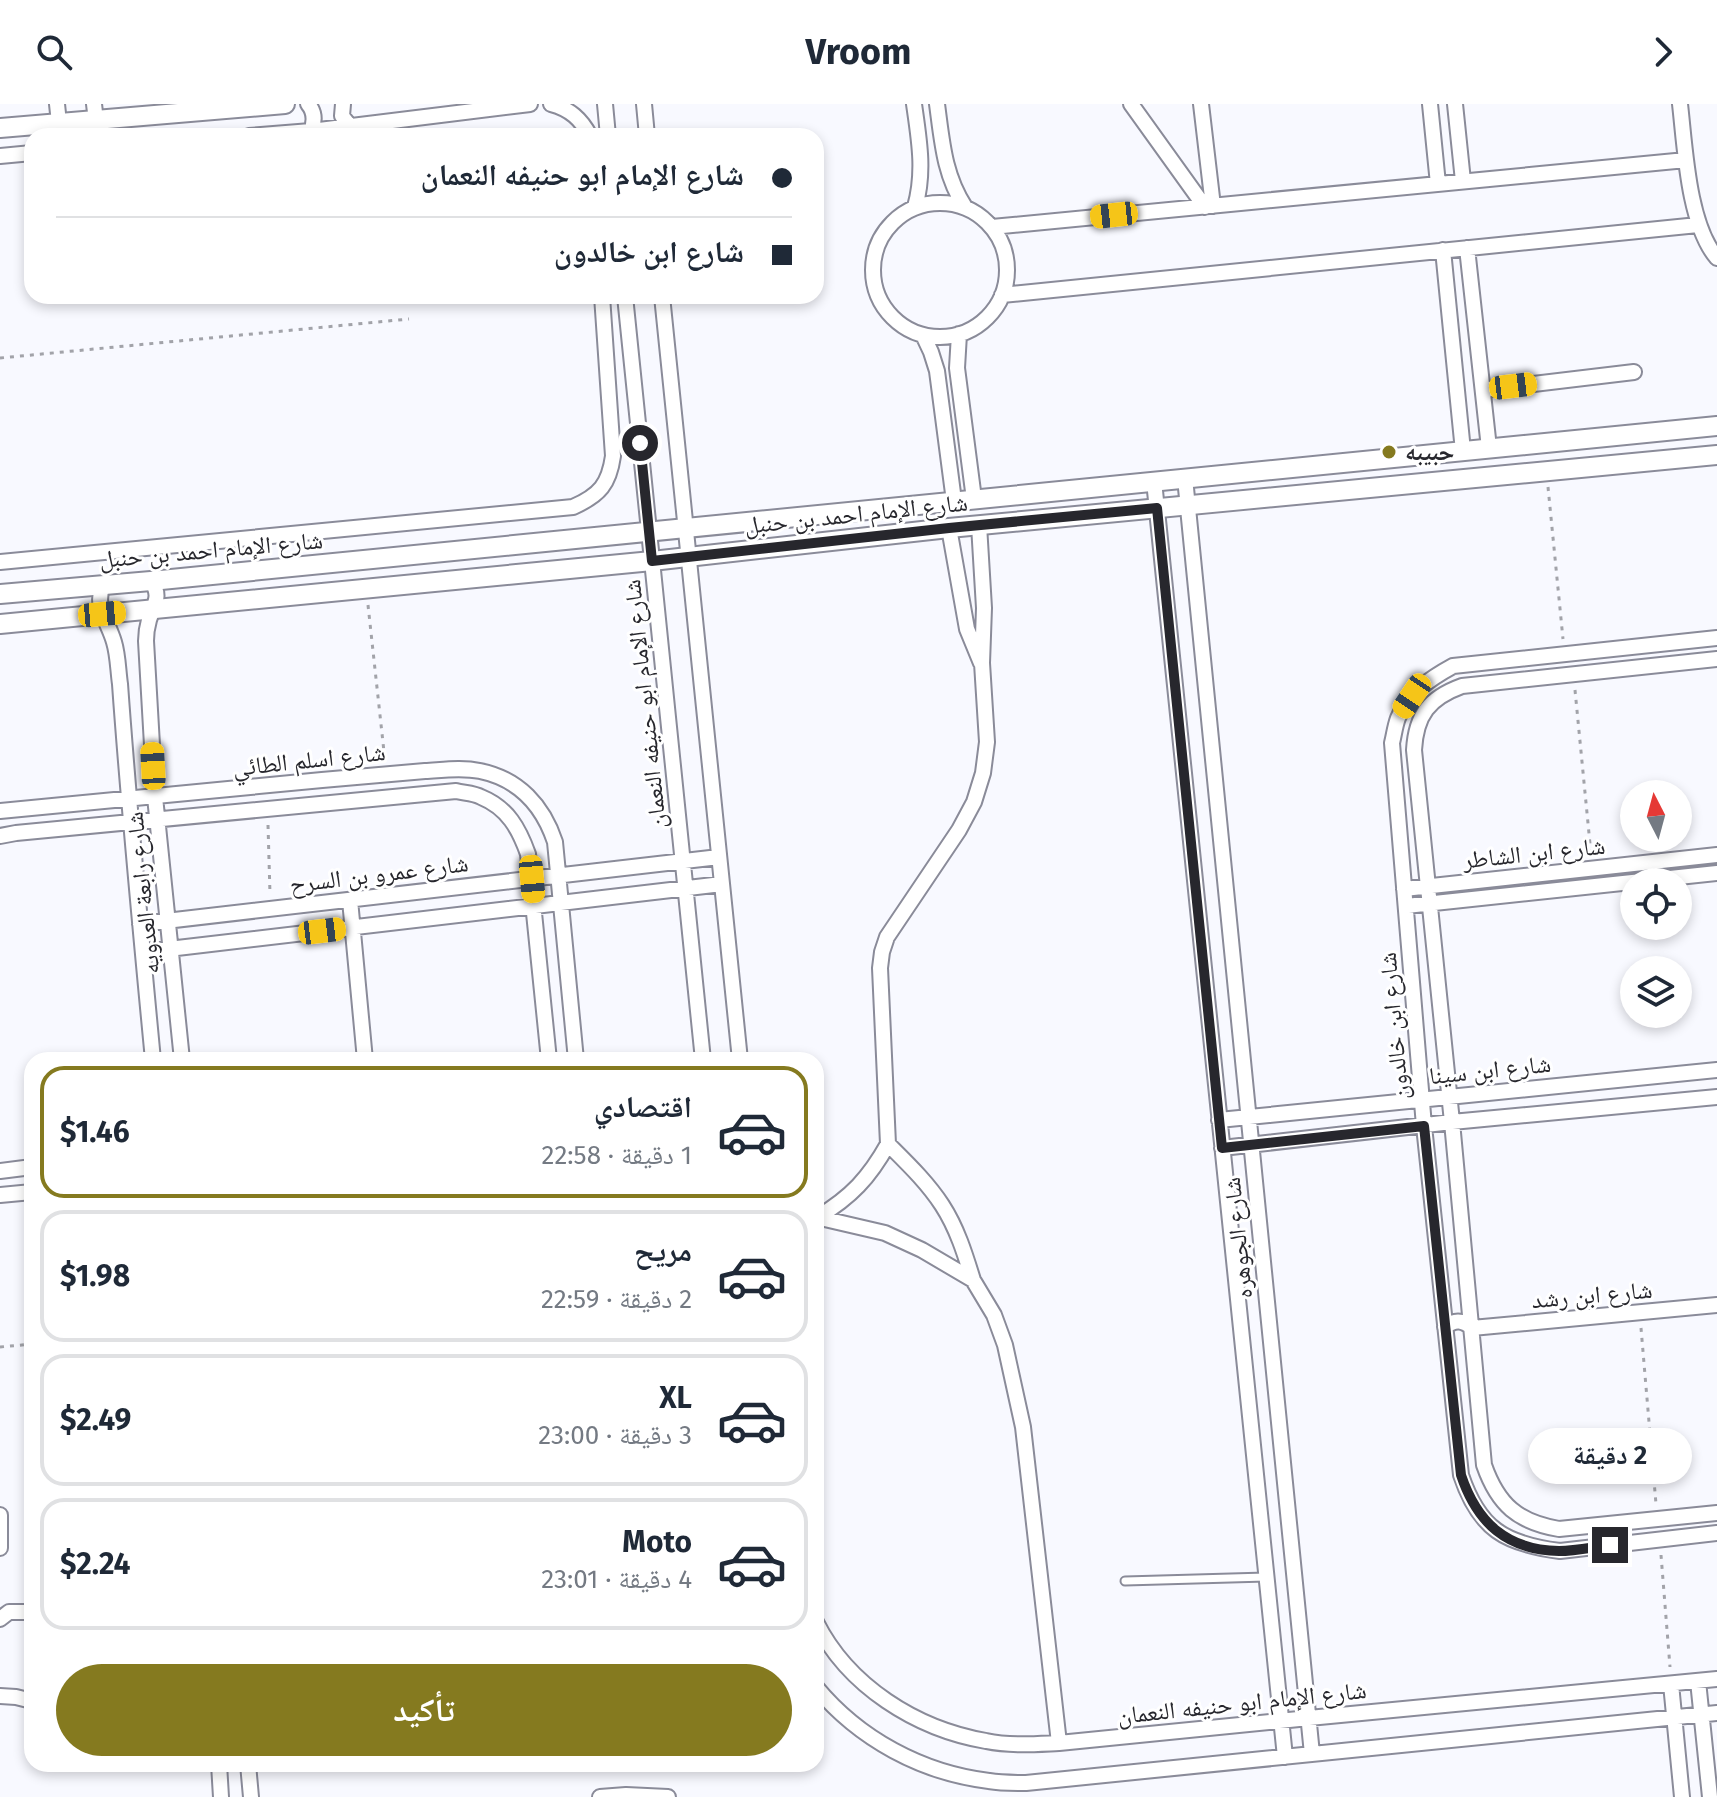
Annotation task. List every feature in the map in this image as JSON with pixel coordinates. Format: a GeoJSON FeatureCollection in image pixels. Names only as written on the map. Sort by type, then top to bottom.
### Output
{"type":"FeatureCollection","features":[{"type":"Feature","properties":{"kind":"street"},"geometry":{"type":"LineString","coordinates":[[57,104],[59,123]]}},
{"type":"Feature","properties":{"kind":"street"},"geometry":{"type":"LineString","coordinates":[[0,128],[59,123],[95,112],[285,104]]}},
{"type":"Feature","properties":{"kind":"street"},"geometry":{"type":"LineString","coordinates":[[308,104],[314,119],[312,128]]}},
{"type":"Feature","properties":{"kind":"street"},"geometry":{"type":"LineString","coordinates":[[343,104],[342,116],[350,126]]}},
{"type":"Feature","properties":{"kind":"street"},"geometry":{"type":"LineString","coordinates":[[334,128],[530,104]]}},
{"type":"Feature","properties":{"kind":"street"},"geometry":{"type":"LineString","coordinates":[[551,104],[573,114],[585,128]]}},
{"type":"Feature","properties":{"kind":"street"},"geometry":{"type":"LineString","coordinates":[[605,104],[607,128]]}},
{"type":"Feature","properties":{"kind":"street"},"geometry":{"type":"LineString","coordinates":[[644,104],[646,128]]}},
{"type":"Feature","properties":{"kind":"street"},"geometry":{"type":"LineString","coordinates":[[914,104],[921,161],[915,207]]}},
{"type":"Feature","properties":{"kind":"street"},"geometry":{"type":"LineString","coordinates":[[937,104],[948,173],[965,207]]}},
{"type":"Feature","properties":{"kind":"street"},"geometry":{"type":"LineString","coordinates":[[1131,104],[1209,206]]}},
{"type":"Feature","properties":{"kind":"street"},"geometry":{"type":"LineString","coordinates":[[1201,104],[1209,206]]}},
{"type":"Feature","properties":{"kind":"street"},"geometry":{"type":"LineString","coordinates":[[1430,104],[1438,184]]}},
{"type":"Feature","properties":{"kind":"street"},"geometry":{"type":"LineString","coordinates":[[1455,104],[1463,181]]}},
{"type":"Feature","properties":{"kind":"street"},"geometry":{"type":"LineString","coordinates":[[1680,104],[1698,225],[1717,258]]}},
{"type":"Feature","properties":{"kind":"street"},"geometry":{"type":"LineString","coordinates":[[0,156],[24,154]]}},
{"type":"Feature","properties":{"kind":"street"},"geometry":{"type":"LineString","coordinates":[[992,227],[1686,160]]}},
{"type":"Feature","properties":{"kind":"street"},"geometry":{"type":"LineString","coordinates":[[940,202],[965,207],[980,215],[1000,239],[1008,267],[1007,281],[992,312],[977,326],[941,337],[923,335],[904,326],[888,312],[877,294],[873,274],[875,253],[883,234],[897,218],[915,207],[940,202]]}},
{"type":"Feature","properties":{"kind":"street"},"geometry":{"type":"LineString","coordinates":[[1002,295],[1698,225]]}},
{"type":"Feature","properties":{"kind":"street"},"geometry":{"type":"LineString","coordinates":[[1467,248],[1489,448]]}},
{"type":"Feature","properties":{"kind":"street"},"geometry":{"type":"LineString","coordinates":[[1443,250],[1463,451]]}},
{"type":"Feature","properties":{"kind":"street"},"geometry":{"type":"LineString","coordinates":[[0,562],[573,507],[589,500],[602,488],[610,473],[613,456],[603,304]]}},
{"type":"Feature","properties":{"kind":"street","name":"شارع الإمام ابو حنيفه النعمان"},"geometry":{"type":"LineString","coordinates":[[626,304],[702,1052]]}},
{"type":"Feature","properties":{"kind":"street"},"geometry":{"type":"LineString","coordinates":[[663,304],[739,1052]]}},
{"type":"Feature","properties":{"kind":"street"},"geometry":{"type":"LineString","coordinates":[[959,334],[957,368],[974,499]]}},
{"type":"Feature","properties":{"kind":"street"},"geometry":{"type":"LineString","coordinates":[[923,335],[937,371],[954,501]]}},
{"type":"Feature","properties":{"kind":"street"},"geometry":{"type":"LineString","coordinates":[[1483,390],[1634,372]]}},
{"type":"Feature","properties":{"kind":"street","name":"شارع الإمام احمد بن حنبل"},"geometry":{"type":"LineString","coordinates":[[0,594],[1717,426]]}},
{"type":"Feature","properties":{"kind":"street"},"geometry":{"type":"LineString","coordinates":[[1581,439],[1583,468]]}},
{"type":"Feature","properties":{"kind":"street","name":"شارع الإمام احمد بن حنبل"},"geometry":{"type":"LineString","coordinates":[[0,624],[367,590],[979,525],[1717,455]]}},
{"type":"Feature","properties":{"kind":"street","name":"شارع الجوهره"},"geometry":{"type":"LineString","coordinates":[[1185,478],[1312,1754]]}},
{"type":"Feature","properties":{"kind":"street","name":"شارع الجوهره"},"geometry":{"type":"LineString","coordinates":[[1154,481],[1285,1757]]}},
{"type":"Feature","properties":{"kind":"street"},"geometry":{"type":"LineString","coordinates":[[824,1213],[859,1186],[888,1144],[880,968],[882,952],[893,924],[959,830],[974,802],[983,773],[987,742],[979,525]]}},
{"type":"Feature","properties":{"kind":"street"},"geometry":{"type":"LineString","coordinates":[[949,528],[967,629],[982,663]]}},
{"type":"Feature","properties":{"kind":"street","name":"شارع رابعة العدويه"},"geometry":{"type":"LineString","coordinates":[[151,581],[158,595],[146,631],[155,797],[181,1052]]}},
{"type":"Feature","properties":{"kind":"street","name":"شارع رابعة العدويه"},"geometry":{"type":"LineString","coordinates":[[103,585],[99,600],[116,650],[152,1052]]}},
{"type":"Feature","properties":{"kind":"street","name":"شارع ابن خالدون"},"geometry":{"type":"LineString","coordinates":[[1717,638],[1453,666],[1429,679],[1412,696],[1398,716],[1392,743],[1424,1126],[1461,1475],[1468,1497],[1496,1531],[1515,1542],[1537,1548],[1560,1551],[1717,1533]]}},
{"type":"Feature","properties":{"kind":"street"},"geometry":{"type":"LineString","coordinates":[[1568,654],[1573,675]]}},
{"type":"Feature","properties":{"kind":"street","name":"شارع ابن خالدون"},"geometry":{"type":"LineString","coordinates":[[1717,659],[1462,686],[1445,692],[1421,716],[1415,733],[1414,750],[1484,1465],[1491,1485],[1503,1503],[1519,1516],[1538,1525],[1559,1529],[1717,1513]]}},
{"type":"Feature","properties":{"kind":"street","name":"شارع اسلم الطائي"},"geometry":{"type":"LineString","coordinates":[[0,811],[457,769],[501,777],[520,788],[536,803],[548,822],[555,842],[575,1052]]}},
{"type":"Feature","properties":{"kind":"street","name":"شارع اسلم الطائي"},"geometry":{"type":"LineString","coordinates":[[0,836],[456,791],[481,797],[503,810],[519,830],[528,854],[548,1052]]}},
{"type":"Feature","properties":{"kind":"street","name":"شارع ابن الشاطر"},"geometry":{"type":"LineString","coordinates":[[1404,889],[1717,855]]}},
{"type":"Feature","properties":{"kind":"street","name":"شارع عمرو بن السرح"},"geometry":{"type":"LineString","coordinates":[[140,924],[719,857]]}},
{"type":"Feature","properties":{"kind":"street"},"geometry":{"type":"LineString","coordinates":[[1596,869],[1602,885]]}},
{"type":"Feature","properties":{"kind":"street","name":"شارع ابن الشاطر"},"geometry":{"type":"LineString","coordinates":[[1406,906],[1717,873]]}},
{"type":"Feature","properties":{"kind":"street","name":"شارع عمرو بن السرح"},"geometry":{"type":"LineString","coordinates":[[143,952],[722,884]]}},
{"type":"Feature","properties":{"kind":"street"},"geometry":{"type":"LineString","coordinates":[[350,900],[364,1052]]}},
{"type":"Feature","properties":{"kind":"street","name":"شارع ابن سينا"},"geometry":{"type":"LineString","coordinates":[[1219,1120],[1717,1070]]}},
{"type":"Feature","properties":{"kind":"street","name":"شارع ابن سينا"},"geometry":{"type":"LineString","coordinates":[[1222,1148],[1717,1097]]}},
{"type":"Feature","properties":{"kind":"street"},"geometry":{"type":"LineString","coordinates":[[888,1144],[917,1172],[942,1205],[961,1241],[973,1280],[994,1315],[1005,1345],[1023,1427],[1059,1743]]}},
{"type":"Feature","properties":{"kind":"street"},"geometry":{"type":"LineString","coordinates":[[0,1171],[24,1168]]}},
{"type":"Feature","properties":{"kind":"street"},"geometry":{"type":"LineString","coordinates":[[0,1195],[24,1193]]}},
{"type":"Feature","properties":{"kind":"street"},"geometry":{"type":"LineString","coordinates":[[824,1219],[885,1233],[922,1250],[973,1280]]}},
{"type":"Feature","properties":{"kind":"street","name":"شارع ابن رشد"},"geometry":{"type":"LineString","coordinates":[[1472,1328],[1468,1339],[1458,1344],[1446,1334],[1456,1321],[1472,1328],[1717,1305]]}},
{"type":"Feature","properties":{"kind":"street"},"geometry":{"type":"LineString","coordinates":[[0,1515],[0,1548]]}},
{"type":"Feature","properties":{"kind":"street"},"geometry":{"type":"LineString","coordinates":[[1658,1519],[1660,1540]]}},
{"type":"Feature","properties":{"kind":"street"},"geometry":{"type":"LineString","coordinates":[[0,1619],[9,1612],[24,1612]]}},
{"type":"Feature","properties":{"kind":"street","name":"شارع الإمام ابو حنيفه النعمان"},"geometry":{"type":"LineString","coordinates":[[824,1634],[838,1656],[862,1682],[920,1721],[953,1734],[987,1742],[1022,1745],[1717,1679]]}},
{"type":"Feature","properties":{"kind":"street"},"geometry":{"type":"LineString","coordinates":[[1698,1681],[1710,1797]]}},
{"type":"Feature","properties":{"kind":"street"},"geometry":{"type":"LineString","coordinates":[[1671,1684],[1682,1797]]}},
{"type":"Feature","properties":{"kind":"street"},"geometry":{"type":"LineString","coordinates":[[0,1696],[24,1699]]}},
{"type":"Feature","properties":{"kind":"street"},"geometry":{"type":"LineString","coordinates":[[824,1697],[854,1725],[885,1746],[918,1762],[953,1774],[989,1781],[1026,1783],[1717,1713]]}},
{"type":"Feature","properties":{"kind":"street"},"geometry":{"type":"LineString","coordinates":[[219,1772],[221,1797]]}},
{"type":"Feature","properties":{"kind":"street"},"geometry":{"type":"LineString","coordinates":[[249,1772],[251,1797]]}},
{"type":"Feature","properties":{"kind":"street"},"geometry":{"type":"LineString","coordinates":[[600,1797],[668,1797]]}},
{"type":"Feature","properties":{"kind":"lane"},"geometry":{"type":"LineString","coordinates":[[1125,1581],[1266,1577]]}},
{"type":"Feature","properties":{"kind":"path"},"geometry":{"type":"LineString","coordinates":[[0,358],[409,319]]}},
{"type":"Feature","properties":{"kind":"path"},"geometry":{"type":"LineString","coordinates":[[1546,472],[1568,654]]}},
{"type":"Feature","properties":{"kind":"path"},"geometry":{"type":"LineString","coordinates":[[367,590],[387,774]]}},
{"type":"Feature","properties":{"kind":"path"},"geometry":{"type":"LineString","coordinates":[[1573,675],[1596,869]]}},
{"type":"Feature","properties":{"kind":"path"},"geometry":{"type":"LineString","coordinates":[[267,809],[269,909]]}},
{"type":"Feature","properties":{"kind":"path"},"geometry":{"type":"LineString","coordinates":[[1640,1312],[1658,1519]]}},
{"type":"Feature","properties":{"kind":"path"},"geometry":{"type":"LineString","coordinates":[[0,1347],[24,1345]]}},
{"type":"Feature","properties":{"kind":"path"},"geometry":{"type":"LineString","coordinates":[[1660,1540],[1671,1684]]}},
{"type":"Feature","properties":{"kind":"place","name":"حبيبه"},"geometry":{"type":"Point","coordinates":[1389,452]}},
{"type":"Feature","properties":{"kind":"route"},"geometry":{"type":"LineString","coordinates":[[640,443],[652,561],[1157,508],[1222,1148],[1424,1126],[1461,1475],[1468,1497],[1496,1531],[1515,1542],[1560,1551],[1610,1545]]}}]}
